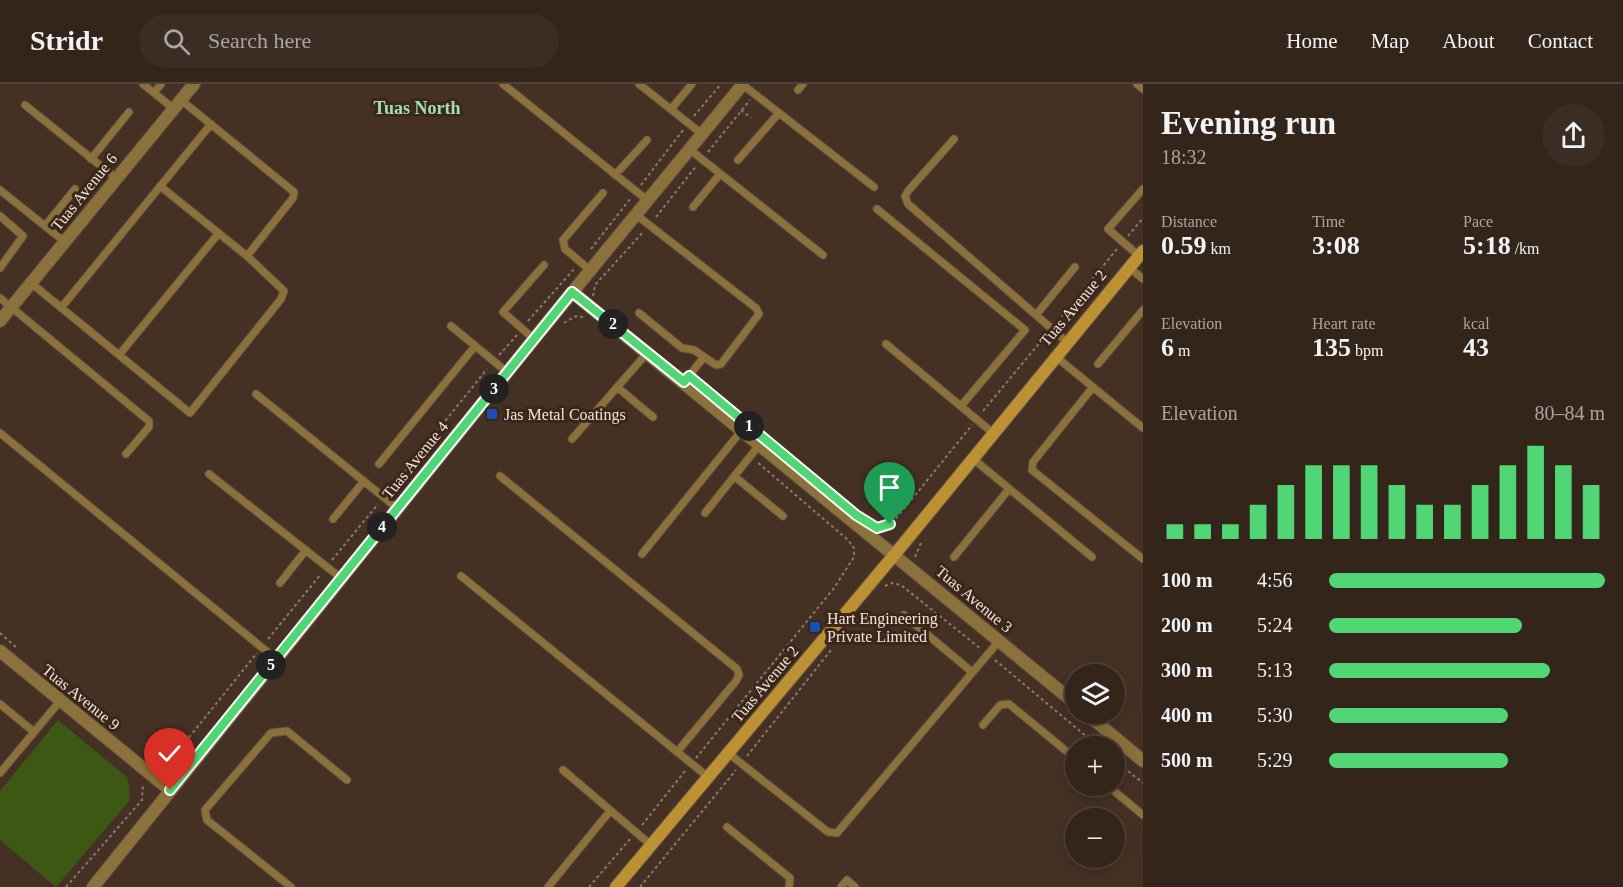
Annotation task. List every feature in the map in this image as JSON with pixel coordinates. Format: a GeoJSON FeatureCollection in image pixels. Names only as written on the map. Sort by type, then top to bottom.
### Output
{"type":"FeatureCollection","features":[{"type":"Feature","properties":{"kind":"street","name":"Tuas Avenue 6"},"geometry":{"type":"LineString","coordinates":[[0,321],[194,84]]}},
{"type":"Feature","properties":{"kind":"street","name":"Tuas Avenue 4"},"geometry":{"type":"LineString","coordinates":[[93,887],[572,292],[585,266],[635,214],[743,84]]}},
{"type":"Feature","properties":{"kind":"street","name":"Tuas Avenue 2"},"geometry":{"type":"LineString","coordinates":[[616,887],[895,554],[1141,253]]}},
{"type":"Feature","properties":{"kind":"street","name":"Tuas Avenue 3"},"geometry":{"type":"LineString","coordinates":[[572,292],[1065,695]]}},
{"type":"Feature","properties":{"kind":"street","name":"Tuas Avenue 9"},"geometry":{"type":"LineString","coordinates":[[0,651],[170,790]]}},
{"type":"Feature","properties":{"kind":"street"},"geometry":{"type":"LineString","coordinates":[[1099,724],[1143,761]]}},
{"type":"Feature","properties":{"kind":"lane"},"geometry":{"type":"LineString","coordinates":[[143,84],[154,93],[211,124],[294,192],[293,198],[246,256]]}},
{"type":"Feature","properties":{"kind":"lane"},"geometry":{"type":"LineString","coordinates":[[154,93],[161,84]]}},
{"type":"Feature","properties":{"kind":"lane"},"geometry":{"type":"LineString","coordinates":[[503,84],[646,200]]}},
{"type":"Feature","properties":{"kind":"lane"},"geometry":{"type":"LineString","coordinates":[[639,84],[702,134]]}},
{"type":"Feature","properties":{"kind":"lane"},"geometry":{"type":"LineString","coordinates":[[671,109],[692,84]]}},
{"type":"Feature","properties":{"kind":"lane"},"geometry":{"type":"LineString","coordinates":[[743,84],[778,114],[874,187]]}},
{"type":"Feature","properties":{"kind":"lane"},"geometry":{"type":"LineString","coordinates":[[1137,84],[1143,89]]}},
{"type":"Feature","properties":{"kind":"lane"},"geometry":{"type":"LineString","coordinates":[[25,105],[117,179]]}},
{"type":"Feature","properties":{"kind":"lane"},"geometry":{"type":"LineString","coordinates":[[91,159],[129,112]]}},
{"type":"Feature","properties":{"kind":"lane"},"geometry":{"type":"LineString","coordinates":[[738,159],[778,114]]}},
{"type":"Feature","properties":{"kind":"lane"},"geometry":{"type":"LineString","coordinates":[[61,308],[211,124]]}},
{"type":"Feature","properties":{"kind":"lane"},"geometry":{"type":"LineString","coordinates":[[954,139],[908,191],[905,196],[908,204],[1067,342]]}},
{"type":"Feature","properties":{"kind":"lane"},"geometry":{"type":"LineString","coordinates":[[615,175],[647,140]]}},
{"type":"Feature","properties":{"kind":"lane"},"geometry":{"type":"LineString","coordinates":[[689,149],[823,255]]}},
{"type":"Feature","properties":{"kind":"lane"},"geometry":{"type":"LineString","coordinates":[[693,207],[720,174]]}},
{"type":"Feature","properties":{"kind":"lane"},"geometry":{"type":"LineString","coordinates":[[31,284],[190,413],[284,294],[282,288],[246,256],[160,186]]}},
{"type":"Feature","properties":{"kind":"lane"},"geometry":{"type":"LineString","coordinates":[[45,226],[75,189]]}},
{"type":"Feature","properties":{"kind":"lane"},"geometry":{"type":"LineString","coordinates":[[1141,253],[1108,229],[1143,189]]}},
{"type":"Feature","properties":{"kind":"lane"},"geometry":{"type":"LineString","coordinates":[[0,190],[65,242]]}},
{"type":"Feature","properties":{"kind":"lane"},"geometry":{"type":"LineString","coordinates":[[585,266],[565,249],[563,240],[603,193]]}},
{"type":"Feature","properties":{"kind":"lane"},"geometry":{"type":"LineString","coordinates":[[877,209],[1025,330],[961,406]]}},
{"type":"Feature","properties":{"kind":"lane"},"geometry":{"type":"LineString","coordinates":[[635,214],[758,311],[757,318],[721,364],[714,365],[694,350],[682,348],[639,312]]}},
{"type":"Feature","properties":{"kind":"lane"},"geometry":{"type":"LineString","coordinates":[[0,216],[23,236],[0,268]]}},
{"type":"Feature","properties":{"kind":"lane"},"geometry":{"type":"LineString","coordinates":[[119,355],[219,234]]}},
{"type":"Feature","properties":{"kind":"lane"},"geometry":{"type":"LineString","coordinates":[[534,339],[503,312],[544,265]]}},
{"type":"Feature","properties":{"kind":"lane"},"geometry":{"type":"LineString","coordinates":[[1036,315],[1075,267]]}},
{"type":"Feature","properties":{"kind":"lane"},"geometry":{"type":"LineString","coordinates":[[1129,267],[1143,279]]}},
{"type":"Feature","properties":{"kind":"lane"},"geometry":{"type":"LineString","coordinates":[[0,298],[13,306],[149,421],[149,427],[126,454]]}},
{"type":"Feature","properties":{"kind":"lane"},"geometry":{"type":"LineString","coordinates":[[1098,364],[1143,310]]}},
{"type":"Feature","properties":{"kind":"lane"},"geometry":{"type":"LineString","coordinates":[[451,326],[507,372]]}},
{"type":"Feature","properties":{"kind":"lane"},"geometry":{"type":"LineString","coordinates":[[886,344],[993,433]]}},
{"type":"Feature","properties":{"kind":"lane"},"geometry":{"type":"LineString","coordinates":[[379,464],[475,346]]}},
{"type":"Feature","properties":{"kind":"lane"},"geometry":{"type":"LineString","coordinates":[[572,439],[647,352]]}},
{"type":"Feature","properties":{"kind":"lane"},"geometry":{"type":"LineString","coordinates":[[1055,356],[1143,428]]}},
{"type":"Feature","properties":{"kind":"lane"},"geometry":{"type":"LineString","coordinates":[[684,382],[704,357]]}},
{"type":"Feature","properties":{"kind":"lane"},"geometry":{"type":"LineString","coordinates":[[617,387],[653,417]]}},
{"type":"Feature","properties":{"kind":"lane"},"geometry":{"type":"LineString","coordinates":[[1093,387],[1033,462],[1032,470],[1143,559]]}},
{"type":"Feature","properties":{"kind":"lane"},"geometry":{"type":"LineString","coordinates":[[256,394],[397,508]]}},
{"type":"Feature","properties":{"kind":"lane"},"geometry":{"type":"LineString","coordinates":[[642,554],[742,430]]}},
{"type":"Feature","properties":{"kind":"lane"},"geometry":{"type":"LineString","coordinates":[[0,433],[276,659]]}},
{"type":"Feature","properties":{"kind":"lane"},"geometry":{"type":"LineString","coordinates":[[705,513],[760,444]]}},
{"type":"Feature","properties":{"kind":"lane"},"geometry":{"type":"LineString","coordinates":[[972,459],[1092,557]]}},
{"type":"Feature","properties":{"kind":"lane"},"geometry":{"type":"LineString","coordinates":[[209,474],[341,578]]}},
{"type":"Feature","properties":{"kind":"lane"},"geometry":{"type":"LineString","coordinates":[[500,476],[737,669],[739,675],[736,681],[677,752]]}},
{"type":"Feature","properties":{"kind":"lane"},"geometry":{"type":"LineString","coordinates":[[734,476],[783,516]]}},
{"type":"Feature","properties":{"kind":"lane"},"geometry":{"type":"LineString","coordinates":[[333,519],[364,481]]}},
{"type":"Feature","properties":{"kind":"lane"},"geometry":{"type":"LineString","coordinates":[[954,557],[1009,489]]}},
{"type":"Feature","properties":{"kind":"lane"},"geometry":{"type":"LineString","coordinates":[[280,583],[306,550]]}},
{"type":"Feature","properties":{"kind":"lane"},"geometry":{"type":"LineString","coordinates":[[460,576],[708,777]]}},
{"type":"Feature","properties":{"kind":"lane"},"geometry":{"type":"LineString","coordinates":[[904,615],[972,672]]}},
{"type":"Feature","properties":{"kind":"lane"},"geometry":{"type":"LineString","coordinates":[[728,753],[828,832],[837,832],[999,641]]}},
{"type":"Feature","properties":{"kind":"lane"},"geometry":{"type":"LineString","coordinates":[[0,773],[60,701]]}},
{"type":"Feature","properties":{"kind":"lane"},"geometry":{"type":"LineString","coordinates":[[0,704],[34,732]]}},
{"type":"Feature","properties":{"kind":"lane"},"geometry":{"type":"LineString","coordinates":[[983,725],[1000,705],[1009,704],[1065,750]]}},
{"type":"Feature","properties":{"kind":"lane"},"geometry":{"type":"LineString","coordinates":[[291,887],[207,820],[205,810],[276,730],[287,731],[347,780]]}},
{"type":"Feature","properties":{"kind":"lane"},"geometry":{"type":"LineString","coordinates":[[563,770],[651,845]]}},
{"type":"Feature","properties":{"kind":"lane"},"geometry":{"type":"LineString","coordinates":[[1120,796],[1143,815]]}},
{"type":"Feature","properties":{"kind":"lane"},"geometry":{"type":"LineString","coordinates":[[548,887],[610,811]]}},
{"type":"Feature","properties":{"kind":"lane"},"geometry":{"type":"LineString","coordinates":[[727,827],[790,878],[789,887]]}},
{"type":"Feature","properties":{"kind":"lane"},"geometry":{"type":"LineString","coordinates":[[841,887],[847,880],[855,887]]}},
{"type":"Feature","properties":{"kind":"path"},"geometry":{"type":"LineString","coordinates":[[162,765],[170,761],[493,361],[522,328],[585,266],[636,192],[721,84]]}},
{"type":"Feature","properties":{"kind":"path"},"geometry":{"type":"LineString","coordinates":[[598,305],[593,296],[595,285],[650,225],[755,95]]}},
{"type":"Feature","properties":{"kind":"path"},"geometry":{"type":"LineString","coordinates":[[729,101],[751,118]]}},
{"type":"Feature","properties":{"kind":"path"},"geometry":{"type":"LineString","coordinates":[[877,528],[895,519],[1143,218]]}},
{"type":"Feature","properties":{"kind":"path"},"geometry":{"type":"LineString","coordinates":[[560,325],[576,316],[582,316],[591,323]]}},
{"type":"Feature","properties":{"kind":"path"},"geometry":{"type":"LineString","coordinates":[[589,887],[834,588],[854,557],[854,548],[848,540],[750,456]]}},
{"type":"Feature","properties":{"kind":"path"},"geometry":{"type":"LineString","coordinates":[[854,557],[861,557]]}},
{"type":"Feature","properties":{"kind":"path"},"geometry":{"type":"LineString","coordinates":[[883,588],[891,581],[902,585],[1086,736]]}},
{"type":"Feature","properties":{"kind":"path"},"geometry":{"type":"LineString","coordinates":[[640,887],[835,645]]}},
{"type":"Feature","properties":{"kind":"path"},"geometry":{"type":"LineString","coordinates":[[1125,769],[1143,783]]}},
{"type":"Feature","properties":{"kind":"path"},"geometry":{"type":"LineString","coordinates":[[66,887],[142,800],[144,788],[141,777]]}},
{"type":"Feature","properties":{"kind":"green space"},"geometry":{"type":"Polygon","coordinates":[[[58,720],[128,778],[130,800],[56,887],[0,840],[0,791],[58,720]]]}},
{"type":"Feature","properties":{"kind":"place","name":"Jas Metal Coatings"},"geometry":{"type":"Point","coordinates":[492,414]}},
{"type":"Feature","properties":{"kind":"place","name":"Hart Engineering Private Limited"},"geometry":{"type":"Point","coordinates":[815,627]}},
{"type":"Feature","properties":{"kind":"district","name":"Tuas North"},"geometry":{"type":"Point","coordinates":[417,108]}},
{"type":"Feature","properties":{"kind":"route"},"geometry":{"type":"LineString","coordinates":[[170,790],[572,292],[684,382],[689,376],[856,515],[877,528],[890,524]]}}]}
